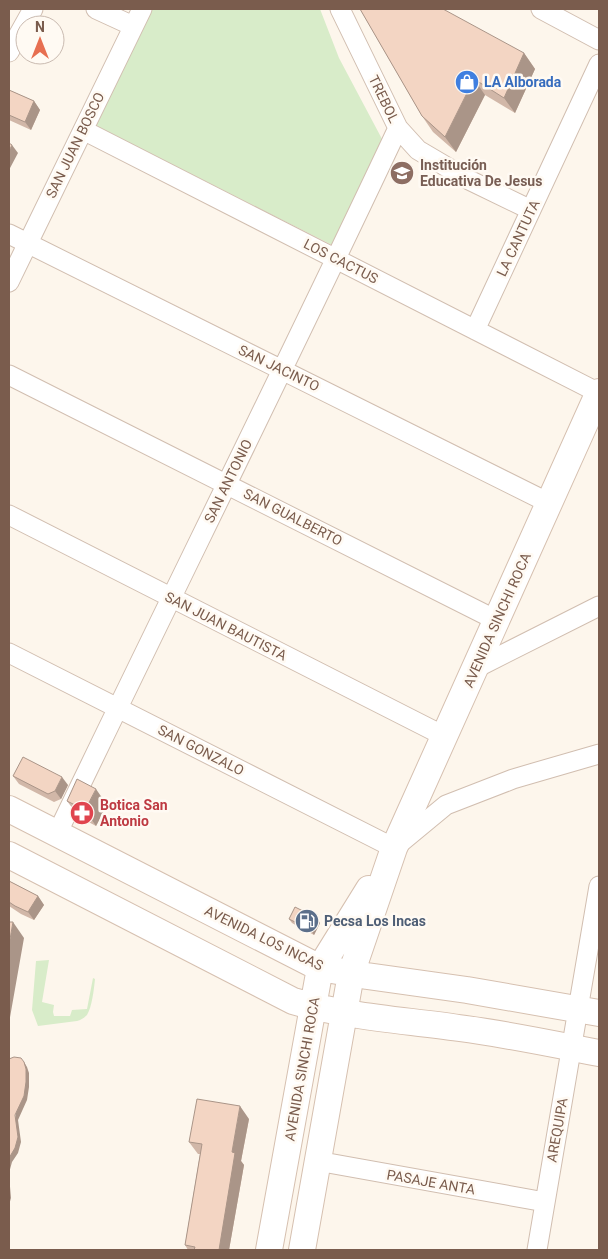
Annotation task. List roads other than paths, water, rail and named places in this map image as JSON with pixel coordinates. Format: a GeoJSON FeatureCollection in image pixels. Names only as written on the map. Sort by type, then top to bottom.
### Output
{"type":"FeatureCollection","features":[{"type":"Feature","properties":{"kind":"main road","name":"AVENIDA SINCHI ROCA"},"geometry":{"type":"LineString","coordinates":[[302,1250],[351,974],[394,848],[599,392]]}},
{"type":"Feature","properties":{"kind":"main road","name":"AVENIDA LOS INCAS"},"geometry":{"type":"LineString","coordinates":[[9,809],[320,968],[589,1011]]}},
{"type":"Feature","properties":{"kind":"main road","name":"AVENIDA SINCHI ROCA"},"geometry":{"type":"LineString","coordinates":[[270,1250],[320,968],[394,848]]}},
{"type":"Feature","properties":{"kind":"main road"},"geometry":{"type":"LineString","coordinates":[[9,855],[293,1001],[313,1007],[362,1016],[461,1028],[599,1053]]}},
{"type":"Feature","properties":{"kind":"street"},"geometry":{"type":"LineString","coordinates":[[9,52],[33,9]]}},
{"type":"Feature","properties":{"kind":"street"},"geometry":{"type":"LineString","coordinates":[[96,9],[133,26]]}},
{"type":"Feature","properties":{"kind":"street","name":"SAN JUAN BOSCO"},"geometry":{"type":"LineString","coordinates":[[9,282],[142,9]]}},
{"type":"Feature","properties":{"kind":"street","name":"TREBOL"},"geometry":{"type":"LineString","coordinates":[[340,9],[398,128],[418,150],[469,180],[531,210]]}},
{"type":"Feature","properties":{"kind":"street"},"geometry":{"type":"LineString","coordinates":[[541,9],[599,40]]}},
{"type":"Feature","properties":{"kind":"street","name":"LA CANTUTA"},"geometry":{"type":"LineString","coordinates":[[475,330],[599,64]]}},
{"type":"Feature","properties":{"kind":"street","name":"SAN ANTONIO"},"geometry":{"type":"LineString","coordinates":[[57,834],[398,128]]}},
{"type":"Feature","properties":{"kind":"street","name":"LOS CACTUS"},"geometry":{"type":"LineString","coordinates":[[83,130],[599,392]]}},
{"type":"Feature","properties":{"kind":"street","name":"SAN JACINTO"},"geometry":{"type":"LineString","coordinates":[[9,234],[549,502]]}},
{"type":"Feature","properties":{"kind":"street","name":"SAN GUALBERTO"},"geometry":{"type":"LineString","coordinates":[[9,375],[496,620]]}},
{"type":"Feature","properties":{"kind":"street","name":"SAN JUAN BAUTISTA"},"geometry":{"type":"LineString","coordinates":[[9,514],[444,736]]}},
{"type":"Feature","properties":{"kind":"street"},"geometry":{"type":"LineString","coordinates":[[474,669],[599,606]]}},
{"type":"Feature","properties":{"kind":"street","name":"SAN GONZALO"},"geometry":{"type":"LineString","coordinates":[[9,653],[394,848]]}},
{"type":"Feature","properties":{"kind":"street"},"geometry":{"type":"LineString","coordinates":[[394,848],[446,805],[513,779],[599,754]]}},
{"type":"Feature","properties":{"kind":"street","name":"AREQUIPA"},"geometry":{"type":"LineString","coordinates":[[537,1250],[571,1048],[589,1011],[599,886]]}},
{"type":"Feature","properties":{"kind":"street","name":"PASAJE ANTA"},"geometry":{"type":"LineString","coordinates":[[317,1161],[545,1202]]}},
{"type":"Feature","properties":{"kind":"place","name":"LA Alborada"},"geometry":{"type":"Point","coordinates":[467,82]}},
{"type":"Feature","properties":{"kind":"place","name":"Institución Educativa De Jesus"},"geometry":{"type":"Point","coordinates":[402,173]}},
{"type":"Feature","properties":{"kind":"place","name":"Botica San Antonio"},"geometry":{"type":"Point","coordinates":[82,813]}},
{"type":"Feature","properties":{"kind":"place","name":"Pecsa Los Incas"},"geometry":{"type":"Point","coordinates":[307,921]}}]}
